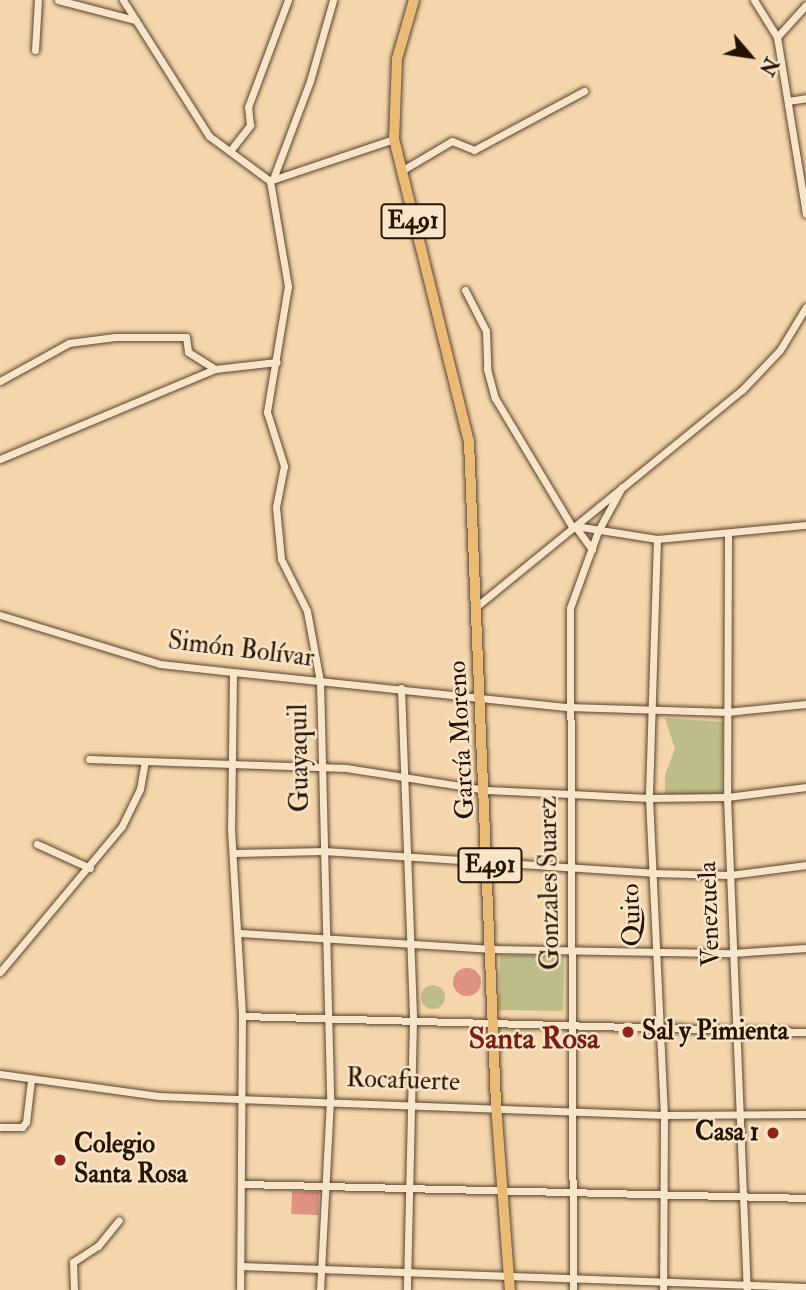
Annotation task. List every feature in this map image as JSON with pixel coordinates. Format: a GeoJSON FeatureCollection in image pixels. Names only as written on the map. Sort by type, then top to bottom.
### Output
{"type":"FeatureCollection","features":[{"type":"Feature","properties":{"kind":"highway","name":"E491"},"geometry":{"type":"LineString","coordinates":[[400,172],[394,139],[397,58],[414,0]]}},
{"type":"Feature","properties":{"kind":"highway","name":"García Moreno"},"geometry":{"type":"LineString","coordinates":[[400,172],[469,440],[487,790],[496,1105],[510,1290]]}},
{"type":"Feature","properties":{"kind":"street"},"geometry":{"type":"LineString","coordinates":[[35,50],[38,0]]}},
{"type":"Feature","properties":{"kind":"street"},"geometry":{"type":"LineString","coordinates":[[58,0],[135,20]]}},
{"type":"Feature","properties":{"kind":"street"},"geometry":{"type":"LineString","coordinates":[[123,0],[209,136],[271,180]]}},
{"type":"Feature","properties":{"kind":"street"},"geometry":{"type":"LineString","coordinates":[[230,151],[250,125],[248,107],[288,0]]}},
{"type":"Feature","properties":{"kind":"street"},"geometry":{"type":"LineString","coordinates":[[271,180],[310,81],[333,0]]}},
{"type":"Feature","properties":{"kind":"street"},"geometry":{"type":"LineString","coordinates":[[754,0],[777,37],[805,183],[806,214]]}},
{"type":"Feature","properties":{"kind":"street"},"geometry":{"type":"LineString","coordinates":[[777,37],[806,5]]}},
{"type":"Feature","properties":{"kind":"street"},"geometry":{"type":"LineString","coordinates":[[400,172],[452,141],[474,150],[584,90]]}},
{"type":"Feature","properties":{"kind":"street"},"geometry":{"type":"LineString","coordinates":[[788,101],[806,98]]}},
{"type":"Feature","properties":{"kind":"street"},"geometry":{"type":"LineString","coordinates":[[271,180],[394,139]]}},
{"type":"Feature","properties":{"kind":"street","name":"Guayaquil"},"geometry":{"type":"LineString","coordinates":[[271,180],[288,286],[267,412],[284,466],[276,508],[281,559],[307,611],[320,681],[330,1100],[330,1186],[320,1290]]}},
{"type":"Feature","properties":{"kind":"street"},"geometry":{"type":"LineString","coordinates":[[465,290],[486,331],[487,369],[495,398],[573,525],[592,549]]}},
{"type":"Feature","properties":{"kind":"street"},"geometry":{"type":"LineString","coordinates":[[477,606],[573,525],[742,390],[780,350],[806,307]]}},
{"type":"Feature","properties":{"kind":"street"},"geometry":{"type":"LineString","coordinates":[[0,381],[69,343],[115,337],[186,337],[188,352],[215,369]]}},
{"type":"Feature","properties":{"kind":"street"},"geometry":{"type":"LineString","coordinates":[[0,459],[215,369],[277,362]]}},
{"type":"Feature","properties":{"kind":"street","name":"Gonzales Suarez"},"geometry":{"type":"LineString","coordinates":[[573,1286],[573,1026],[568,707],[570,608],[598,531],[622,487]]}},
{"type":"Feature","properties":{"kind":"street"},"geometry":{"type":"LineString","coordinates":[[573,525],[657,539],[728,536],[806,525]]}},
{"type":"Feature","properties":{"kind":"street","name":"Venezuela"},"geometry":{"type":"LineString","coordinates":[[728,536],[727,797],[733,1033],[747,1194],[748,1287]]}},
{"type":"Feature","properties":{"kind":"street","name":"Quito"},"geometry":{"type":"LineString","coordinates":[[657,539],[649,711],[649,799],[653,949],[664,1115],[664,1287]]}},
{"type":"Feature","properties":{"kind":"street","name":"Simón Bolívar"},"geometry":{"type":"LineString","coordinates":[[0,615],[160,664],[483,695],[568,707],[727,712],[806,704]]}},
{"type":"Feature","properties":{"kind":"street"},"geometry":{"type":"LineString","coordinates":[[233,672],[235,761],[230,804],[236,853],[242,1016],[243,1184],[240,1290]]}},
{"type":"Feature","properties":{"kind":"street"},"geometry":{"type":"LineString","coordinates":[[401,688],[413,1102],[407,1290]]}},
{"type":"Feature","properties":{"kind":"street"},"geometry":{"type":"LineString","coordinates":[[89,759],[235,761],[320,767],[403,775],[487,790],[649,799],[727,797],[806,787]]}},
{"type":"Feature","properties":{"kind":"street"},"geometry":{"type":"LineString","coordinates":[[0,972],[90,868],[132,809],[145,761]]}},
{"type":"Feature","properties":{"kind":"street"},"geometry":{"type":"LineString","coordinates":[[37,844],[90,868]]}},
{"type":"Feature","properties":{"kind":"street"},"geometry":{"type":"LineString","coordinates":[[236,853],[324,851],[490,866],[730,875],[806,865]]}},
{"type":"Feature","properties":{"kind":"street"},"geometry":{"type":"LineString","coordinates":[[240,933],[492,949],[572,946],[732,953],[806,948]]}},
{"type":"Feature","properties":{"kind":"street"},"geometry":{"type":"LineString","coordinates":[[242,1016],[493,1022],[733,1033],[806,1032]]}},
{"type":"Feature","properties":{"kind":"street","name":"Rocafuerte"},"geometry":{"type":"LineString","coordinates":[[0,1074],[158,1096],[496,1105],[664,1115],[806,1114]]}},
{"type":"Feature","properties":{"kind":"street"},"geometry":{"type":"LineString","coordinates":[[0,1127],[22,1127],[26,1122],[31,1080]]}},
{"type":"Feature","properties":{"kind":"street"},"geometry":{"type":"LineString","coordinates":[[243,1184],[503,1192],[747,1194],[806,1198]]}},
{"type":"Feature","properties":{"kind":"street"},"geometry":{"type":"LineString","coordinates":[[74,1290],[73,1262],[98,1246],[119,1220]]}},
{"type":"Feature","properties":{"kind":"street"},"geometry":{"type":"LineString","coordinates":[[241,1266],[509,1277],[573,1286],[806,1287]]}},
{"type":"Feature","properties":{"kind":"shaded area"},"geometry":{"type":"Polygon","coordinates":[[[665,718],[723,722],[721,795],[665,795],[665,775],[675,749],[665,718]]]}},
{"type":"Feature","properties":{"kind":"shaded area"},"geometry":{"type":"Polygon","coordinates":[[[500,955],[564,956],[563,1011],[499,1010],[500,955]]]}},
{"type":"Feature","properties":{"kind":"shaded area"},"geometry":{"type":"Polygon","coordinates":[[[433,985],[444,992],[445,997],[438,1008],[433,1009],[422,1002],[421,997],[428,986],[433,985]]]}},
{"type":"Feature","properties":{"kind":"building"},"geometry":{"type":"Polygon","coordinates":[[[467,968],[477,972],[481,982],[477,992],[467,996],[457,992],[453,982],[457,972],[467,968]]]}},
{"type":"Feature","properties":{"kind":"building"},"geometry":{"type":"Polygon","coordinates":[[[292,1191],[319,1192],[318,1215],[291,1214],[292,1191]]]}},
{"type":"Feature","properties":{"kind":"place","name":"Sal y Pimienta"},"geometry":{"type":"Point","coordinates":[628,1032]}},
{"type":"Feature","properties":{"kind":"place","name":"Casa 1"},"geometry":{"type":"Point","coordinates":[773,1133]}},
{"type":"Feature","properties":{"kind":"place","name":"Colegio Santa Rosa"},"geometry":{"type":"Point","coordinates":[60,1160]}},
{"type":"Feature","properties":{"kind":"district","name":"Santa Rosa"},"geometry":{"type":"Point","coordinates":[534,1039]}}]}
